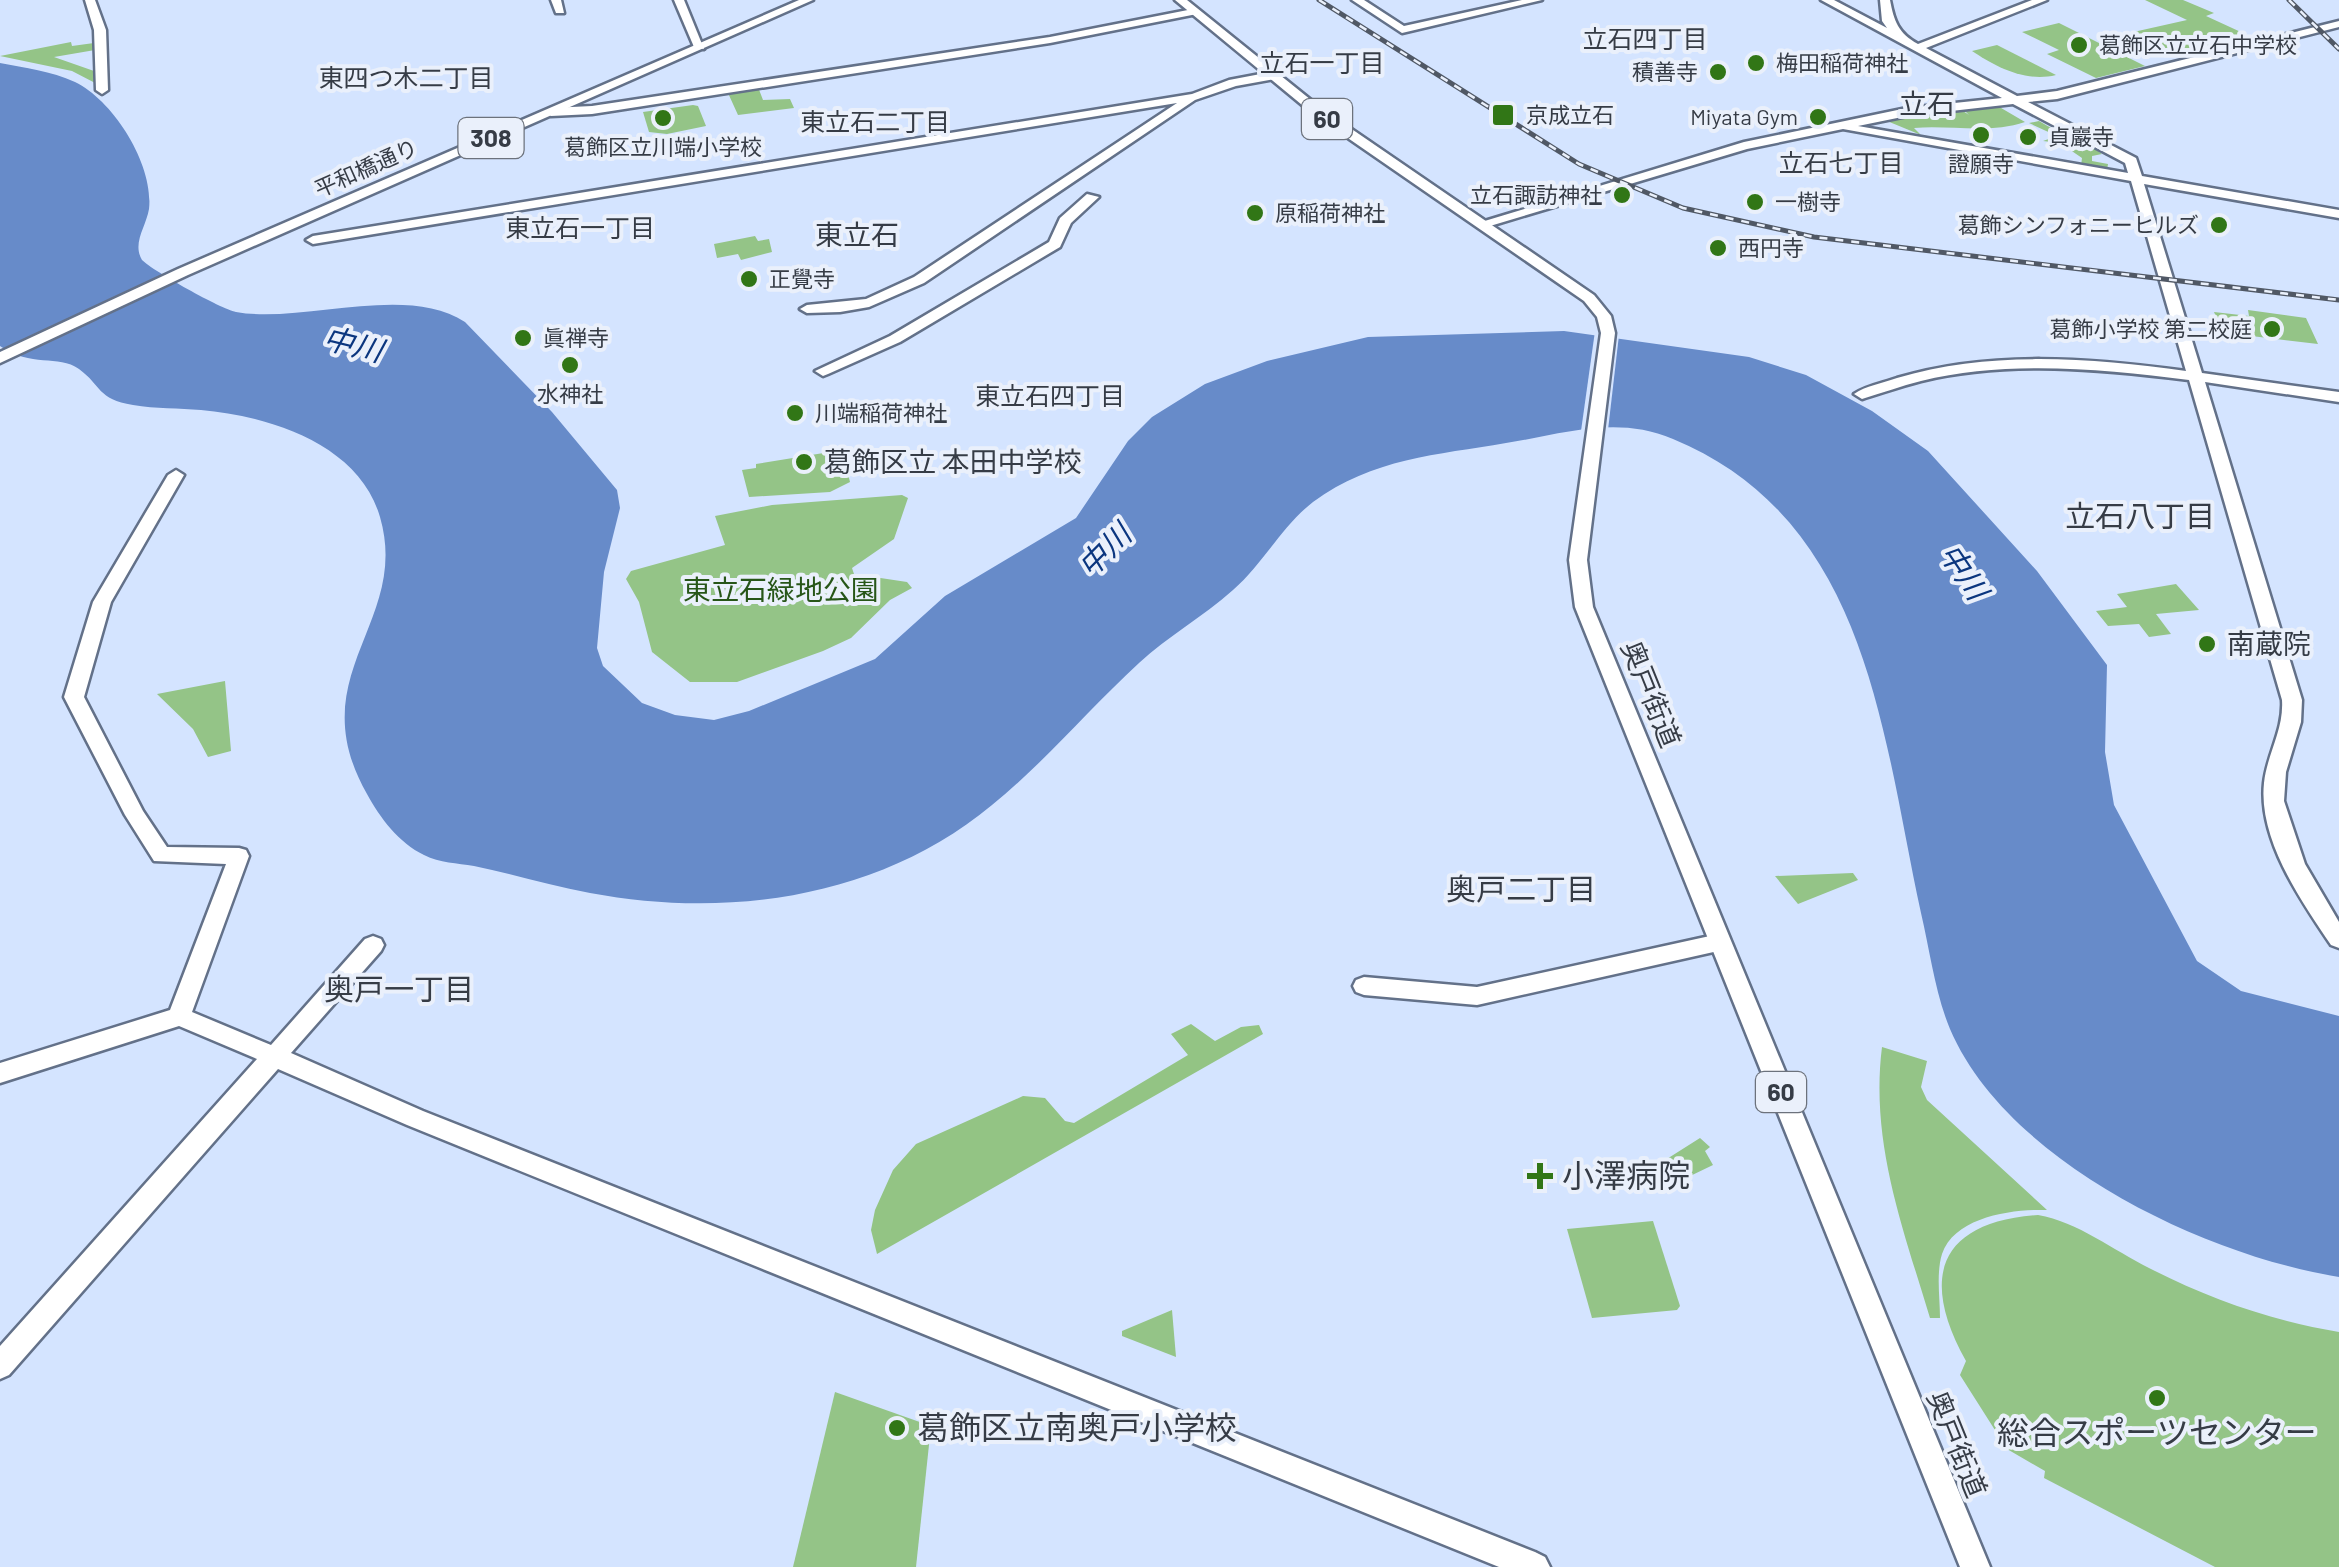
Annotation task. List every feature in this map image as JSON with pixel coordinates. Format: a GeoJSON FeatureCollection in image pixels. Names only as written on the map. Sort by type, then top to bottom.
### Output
{"type":"FeatureCollection","features":[{"type":"Feature","properties":{"kind":"street"},"geometry":{"type":"LineString","coordinates":[[90,0],[100,30],[102,90]]}},
{"type":"Feature","properties":{"kind":"street"},"geometry":{"type":"LineString","coordinates":[[679,0],[700,47]]}},
{"type":"Feature","properties":{"kind":"street","name":"平和橋通り"},"geometry":{"type":"LineString","coordinates":[[4,356],[174,276],[808,0]]}},
{"type":"Feature","properties":{"kind":"street","name":"奥戸街道"},"geometry":{"type":"LineString","coordinates":[[1180,0],[1318,112],[1485,223],[1593,302],[1608,333],[1578,587],[1975,1567]]}},
{"type":"Feature","properties":{"kind":"street"},"geometry":{"type":"LineString","coordinates":[[1357,0],[1402,30],[1537,0]]}},
{"type":"Feature","properties":{"kind":"street"},"geometry":{"type":"LineString","coordinates":[[1826,0],[2131,161],[2292,700],[2294,724],[2274,788],[2279,821],[2300,876],[2339,939]]}},
{"type":"Feature","properties":{"kind":"street"},"geometry":{"type":"LineString","coordinates":[[1885,0],[1888,22],[1901,40]]}},
{"type":"Feature","properties":{"kind":"street"},"geometry":{"type":"LineString","coordinates":[[1916,48],[2042,0]]}},
{"type":"Feature","properties":{"kind":"street"},"geometry":{"type":"LineString","coordinates":[[551,112],[592,110],[1050,40],[1194,12]]}},
{"type":"Feature","properties":{"kind":"street"},"geometry":{"type":"LineString","coordinates":[[1485,223],[1744,146],[1923,110],[2056,95],[2339,24]]}},
{"type":"Feature","properties":{"kind":"street"},"geometry":{"type":"LineString","coordinates":[[313,240],[1194,97],[1233,83],[1272,76]]}},
{"type":"Feature","properties":{"kind":"street"},"geometry":{"type":"LineString","coordinates":[[806,309],[834,310],[868,304],[932,276],[1015,214],[1194,97]]}},
{"type":"Feature","properties":{"kind":"street"},"geometry":{"type":"LineString","coordinates":[[1840,126],[2339,214]]}},
{"type":"Feature","properties":{"kind":"street"},"geometry":{"type":"LineString","coordinates":[[823,370],[896,339],[1054,244],[1065,221],[1092,197]]}},
{"type":"Feature","properties":{"kind":"street"},"geometry":{"type":"LineString","coordinates":[[1862,394],[1914,374],[2050,361],[2339,397]]}},
{"type":"Feature","properties":{"kind":"street"},"geometry":{"type":"LineString","coordinates":[[176,475],[102,602],[74,698],[134,815],[161,855],[239,856],[178,1018]]}},
{"type":"Feature","properties":{"kind":"street"},"geometry":{"type":"LineString","coordinates":[[1364,986],[1477,996],[1719,943]]}},
{"type":"Feature","properties":{"kind":"street"},"geometry":{"type":"LineString","coordinates":[[0,1366],[373,946]]}},
{"type":"Feature","properties":{"kind":"street"},"geometry":{"type":"LineString","coordinates":[[0,1073],[178,1018],[1535,1567]]}},
{"type":"Feature","properties":{"kind":"green space"},"geometry":{"type":"Polygon","coordinates":[[[2145,0],[2183,0],[2214,13],[2206,16],[2256,39],[2178,57],[2129,33],[2187,20],[2145,0]]]}},
{"type":"Feature","properties":{"kind":"green space"},"geometry":{"type":"Polygon","coordinates":[[[2059,23],[2145,66],[2096,78],[2047,54],[2059,50],[2022,32],[2059,23]]]}},
{"type":"Feature","properties":{"kind":"green space"},"geometry":{"type":"Polygon","coordinates":[[[71,42],[72,46],[94,43],[95,50],[54,57],[94,71],[99,85],[72,71],[0,56],[71,42]]]}},
{"type":"Feature","properties":{"kind":"green space"},"geometry":{"type":"Polygon","coordinates":[[[1997,45],[2056,75],[2021,75],[1972,51],[1997,45]]]}},
{"type":"Feature","properties":{"kind":"green space"},"geometry":{"type":"Polygon","coordinates":[[[758,87],[763,100],[790,99],[794,108],[738,115],[728,93],[758,87]]]}},
{"type":"Feature","properties":{"kind":"green space"},"geometry":{"type":"Polygon","coordinates":[[[1996,105],[2025,122],[1984,128],[1914,128],[1921,135],[1887,121],[1960,109],[1969,115],[1963,109],[1996,105]]]}},
{"type":"Feature","properties":{"kind":"green space"},"geometry":{"type":"Polygon","coordinates":[[[698,106],[706,126],[667,134],[649,132],[643,112],[698,106]]]}},
{"type":"Feature","properties":{"kind":"green space"},"geometry":{"type":"Polygon","coordinates":[[[2039,121],[2102,154],[2092,156],[2092,161],[2108,164],[2107,170],[2081,166],[2082,158],[2060,143],[2043,141],[2057,136],[2029,123],[2039,121]]]}},
{"type":"Feature","properties":{"kind":"green space"},"geometry":{"type":"Polygon","coordinates":[[[755,236],[758,241],[769,239],[772,252],[741,260],[738,254],[717,258],[714,244],[755,236]]]}},
{"type":"Feature","properties":{"kind":"green space","name":"葛飾小学校 第二校庭"},"geometry":{"type":"Polygon","coordinates":[[[2248,310],[2306,318],[2318,344],[2235,334],[2231,323],[2218,321],[2214,312],[2249,316],[2248,310]]]}},
{"type":"Feature","properties":{"kind":"green space"},"geometry":{"type":"Polygon","coordinates":[[[842,450],[850,482],[830,492],[749,497],[742,470],[756,468],[756,464],[842,450]]]}},
{"type":"Feature","properties":{"kind":"green space","name":"東立石緑地公園"},"geometry":{"type":"Polygon","coordinates":[[[902,495],[908,498],[894,539],[852,568],[854,574],[907,582],[912,588],[890,600],[851,638],[737,682],[690,682],[652,652],[639,602],[626,579],[631,571],[725,545],[715,516],[772,505],[902,495]]]}},
{"type":"Feature","properties":{"kind":"green space"},"geometry":{"type":"Polygon","coordinates":[[[2176,584],[2199,610],[2156,614],[2171,634],[2149,637],[2139,624],[2108,626],[2096,611],[2127,607],[2117,594],[2176,584]]]}},
{"type":"Feature","properties":{"kind":"green space"},"geometry":{"type":"Polygon","coordinates":[[[225,681],[231,751],[208,757],[193,729],[157,694],[225,681]]]}},
{"type":"Feature","properties":{"kind":"green space"},"geometry":{"type":"Polygon","coordinates":[[[1853,873],[1858,880],[1798,904],[1775,876],[1853,873]]]}},
{"type":"Feature","properties":{"kind":"green space"},"geometry":{"type":"Polygon","coordinates":[[[1191,1024],[1215,1041],[1241,1027],[1259,1025],[1263,1034],[877,1254],[871,1230],[875,1210],[893,1170],[916,1144],[1023,1096],[1045,1098],[1065,1121],[1074,1123],[1188,1055],[1171,1034],[1191,1024]]]}},
{"type":"Feature","properties":{"kind":"green space"},"geometry":{"type":"Polygon","coordinates":[[[1882,1047],[1927,1061],[1921,1087],[1927,1100],[2047,1210],[1987,1217],[1959,1231],[1949,1241],[1939,1270],[1940,1318],[1930,1318],[1891,1184],[1881,1117],[1882,1047]]]}},
{"type":"Feature","properties":{"kind":"green space"},"geometry":{"type":"Polygon","coordinates":[[[1700,1138],[1710,1147],[1705,1151],[1713,1165],[1659,1191],[1651,1169],[1700,1138]]]}},
{"type":"Feature","properties":{"kind":"green space","name":"総合スポーツセンター"},"geometry":{"type":"Polygon","coordinates":[[[2038,1215],[2081,1230],[2149,1268],[2218,1299],[2290,1322],[2339,1332],[2339,1567],[2215,1567],[2044,1478],[2045,1471],[2007,1449],[1960,1375],[1966,1361],[1944,1304],[1942,1280],[1947,1259],[1959,1242],[1978,1229],[2038,1215]]]}},
{"type":"Feature","properties":{"kind":"green space"},"geometry":{"type":"Polygon","coordinates":[[[1653,1221],[1680,1306],[1677,1310],[1592,1318],[1567,1229],[1653,1221]]]}},
{"type":"Feature","properties":{"kind":"green space"},"geometry":{"type":"Polygon","coordinates":[[[1172,1310],[1176,1357],[1122,1336],[1122,1331],[1172,1310]]]}},
{"type":"Feature","properties":{"kind":"green space"},"geometry":{"type":"Polygon","coordinates":[[[835,1392],[931,1426],[916,1567],[793,1567],[835,1392]]]}},
{"type":"Feature","properties":{"kind":"water","name":"中川"},"geometry":{"type":"Polygon","coordinates":[[[0,63],[75,82],[90,91],[117,119],[138,154],[149,192],[139,254],[149,265],[188,289],[236,312],[414,306],[441,311],[465,322],[552,412],[617,490],[620,508],[604,572],[597,648],[603,666],[642,703],[675,715],[714,720],[749,711],[875,659],[945,596],[1076,518],[1128,441],[1152,417],[1205,384],[1267,361],[1368,337],[1564,331],[1749,357],[1806,375],[1872,411],[1928,451],[2037,571],[2107,665],[2105,752],[2114,805],[2197,961],[2241,991],[2339,1016],[2339,1277],[2229,1248],[2115,1195],[2063,1160],[2016,1121],[1978,1077],[1950,1029],[1940,1001],[1877,706],[1856,639],[1827,577],[1789,522],[1738,475],[1673,439],[1652,432],[1590,429],[1430,455],[1382,467],[1336,487],[1302,512],[1233,590],[1139,663],[992,805],[948,837],[901,862],[852,881],[801,894],[749,901],[643,900],[575,890],[424,855],[406,844],[384,821],[349,752],[345,715],[349,682],[372,620],[386,555],[380,517],[353,470],[308,438],[282,427],[227,413],[121,402],[106,395],[71,365],[22,357],[0,346],[0,63]]]}},
{"type":"Feature","properties":{"kind":"pier"},"geometry":{"type":"Polygon","coordinates":[[[1595,331],[1619,335],[1608,430],[1581,431],[1595,331]]]}},
{"type":"Feature","properties":{"kind":"railway"},"geometry":{"type":"LineString","coordinates":[[1319,0],[1579,164],[1683,208],[1814,237],[2339,300]]}},
{"type":"Feature","properties":{"kind":"railway"},"geometry":{"type":"LineString","coordinates":[[2289,0],[2339,49]]}},
{"type":"Feature","properties":{"kind":"place","name":"葛飾区立立石中学校"},"geometry":{"type":"Point","coordinates":[2079,45]}},
{"type":"Feature","properties":{"kind":"place","name":"梅田稲荷神社"},"geometry":{"type":"Point","coordinates":[1756,63]}},
{"type":"Feature","properties":{"kind":"place","name":"積善寺"},"geometry":{"type":"Point","coordinates":[1718,72]}},
{"type":"Feature","properties":{"kind":"place","name":"京成立石"},"geometry":{"type":"Point","coordinates":[1503,115]}},
{"type":"Feature","properties":{"kind":"place","name":"Miyata Gym"},"geometry":{"type":"Point","coordinates":[1818,117]}},
{"type":"Feature","properties":{"kind":"place","name":"葛飾区立川端小学校"},"geometry":{"type":"Point","coordinates":[663,118]}},
{"type":"Feature","properties":{"kind":"place","name":"證願寺"},"geometry":{"type":"Point","coordinates":[1981,135]}},
{"type":"Feature","properties":{"kind":"place","name":"貞巖寺"},"geometry":{"type":"Point","coordinates":[2028,137]}},
{"type":"Feature","properties":{"kind":"place","name":"立石諏訪神社"},"geometry":{"type":"Point","coordinates":[1622,195]}},
{"type":"Feature","properties":{"kind":"place","name":"一樹寺"},"geometry":{"type":"Point","coordinates":[1755,202]}},
{"type":"Feature","properties":{"kind":"place","name":"原稲荷神社"},"geometry":{"type":"Point","coordinates":[1255,213]}},
{"type":"Feature","properties":{"kind":"place","name":"葛飾シンフォニーヒルズ"},"geometry":{"type":"Point","coordinates":[2219,225]}},
{"type":"Feature","properties":{"kind":"place","name":"西円寺"},"geometry":{"type":"Point","coordinates":[1718,248]}},
{"type":"Feature","properties":{"kind":"place","name":"正覺寺"},"geometry":{"type":"Point","coordinates":[749,279]}},
{"type":"Feature","properties":{"kind":"place","name":"葛飾小学校 第二校庭"},"geometry":{"type":"Point","coordinates":[2272,329]}},
{"type":"Feature","properties":{"kind":"place","name":"眞禅寺"},"geometry":{"type":"Point","coordinates":[523,338]}},
{"type":"Feature","properties":{"kind":"place","name":"水神社"},"geometry":{"type":"Point","coordinates":[570,365]}},
{"type":"Feature","properties":{"kind":"place","name":"川端稲荷神社"},"geometry":{"type":"Point","coordinates":[795,413]}},
{"type":"Feature","properties":{"kind":"place","name":"葛飾区立 本田中学校"},"geometry":{"type":"Point","coordinates":[804,462]}},
{"type":"Feature","properties":{"kind":"place","name":"南蔵院"},"geometry":{"type":"Point","coordinates":[2207,644]}},
{"type":"Feature","properties":{"kind":"place","name":"小澤病院"},"geometry":{"type":"Point","coordinates":[1540,1176]}},
{"type":"Feature","properties":{"kind":"place","name":"総合スポーツセンター"},"geometry":{"type":"Point","coordinates":[2157,1398]}},
{"type":"Feature","properties":{"kind":"place","name":"葛飾区立南奥戸小学校"},"geometry":{"type":"Point","coordinates":[897,1428]}},
{"type":"Feature","properties":{"kind":"district","name":"立石四丁目"},"geometry":{"type":"Point","coordinates":[1645,39]}},
{"type":"Feature","properties":{"kind":"district","name":"立石一丁目"},"geometry":{"type":"Point","coordinates":[1322,63]}},
{"type":"Feature","properties":{"kind":"district","name":"東四つ木二丁目"},"geometry":{"type":"Point","coordinates":[406,78]}},
{"type":"Feature","properties":{"kind":"district","name":"立石"},"geometry":{"type":"Point","coordinates":[1927,104]}},
{"type":"Feature","properties":{"kind":"district","name":"東立石二丁目"},"geometry":{"type":"Point","coordinates":[875,122]}},
{"type":"Feature","properties":{"kind":"district","name":"立石七丁目"},"geometry":{"type":"Point","coordinates":[1841,163]}},
{"type":"Feature","properties":{"kind":"district","name":"東立石一丁目"},"geometry":{"type":"Point","coordinates":[580,228]}},
{"type":"Feature","properties":{"kind":"district","name":"東立石"},"geometry":{"type":"Point","coordinates":[857,235]}},
{"type":"Feature","properties":{"kind":"district","name":"東立石四丁目"},"geometry":{"type":"Point","coordinates":[1050,396]}},
{"type":"Feature","properties":{"kind":"district","name":"立石八丁目"},"geometry":{"type":"Point","coordinates":[2140,517]}},
{"type":"Feature","properties":{"kind":"district","name":"奥戸二丁目"},"geometry":{"type":"Point","coordinates":[1521,890]}},
{"type":"Feature","properties":{"kind":"district","name":"奥戸一丁目"},"geometry":{"type":"Point","coordinates":[399,990]}}]}
